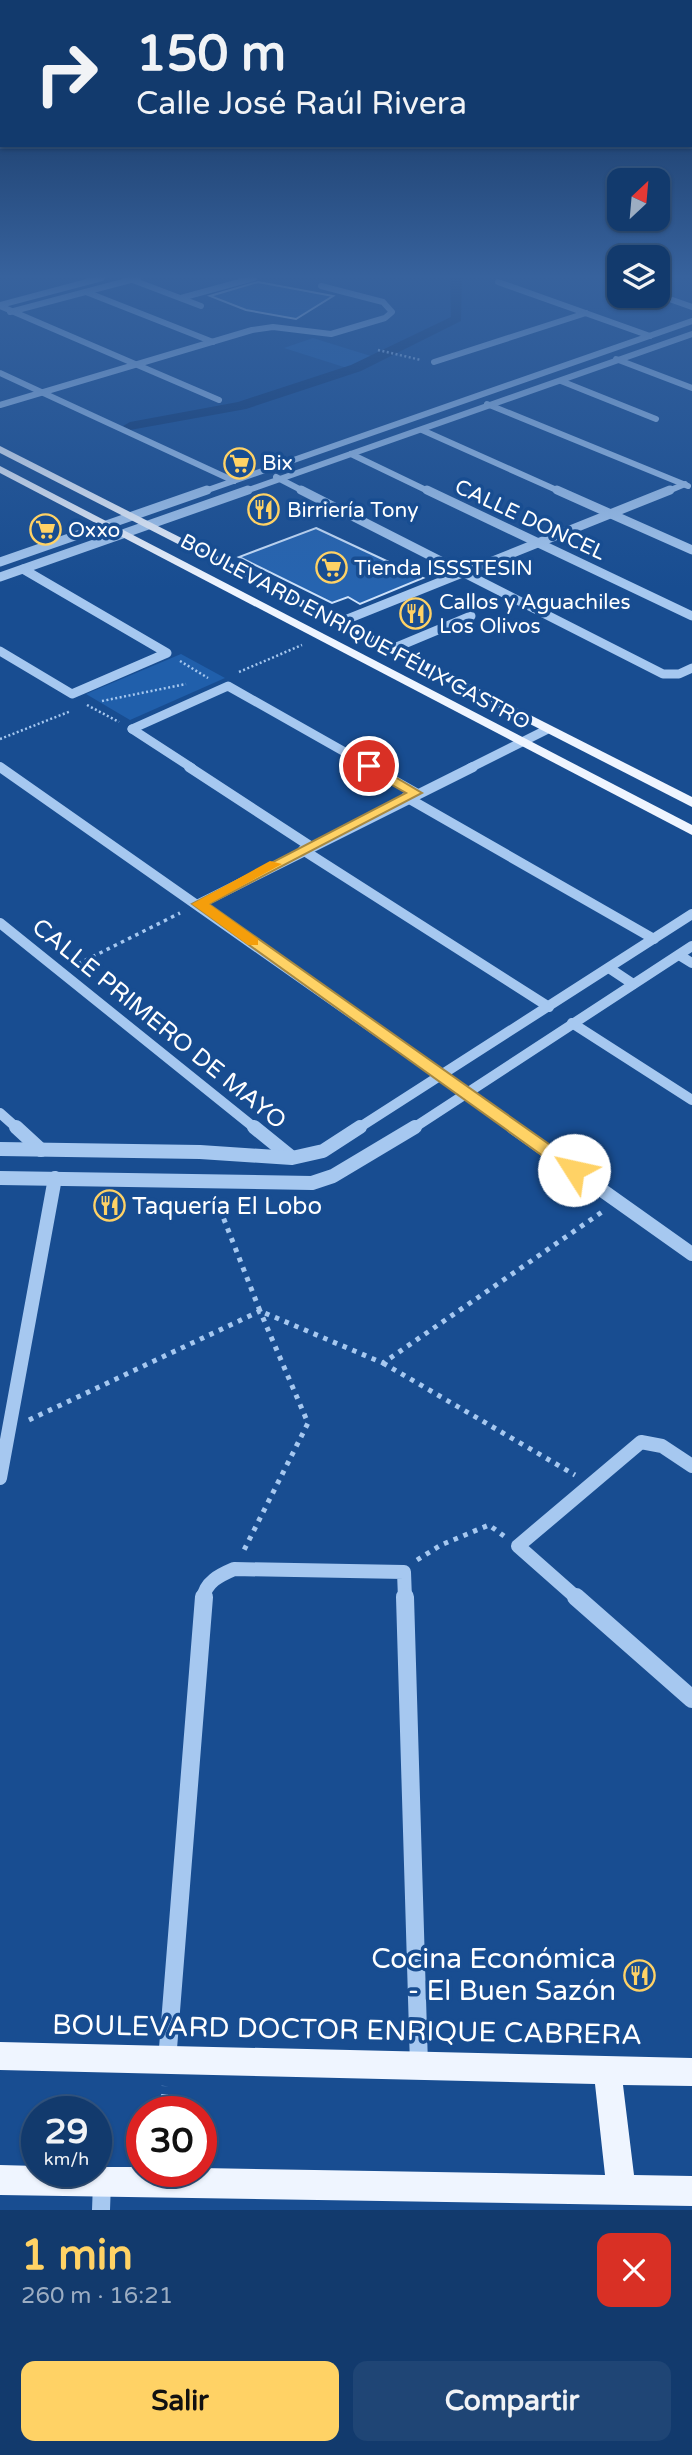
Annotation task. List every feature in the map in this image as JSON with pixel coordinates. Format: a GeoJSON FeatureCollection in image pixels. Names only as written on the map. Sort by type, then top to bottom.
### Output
{"type":"FeatureCollection","features":[{"type":"Feature","properties":{"kind":"main road","name":"BOULEVARD ENRIQUE FÉLIX CASTRO"},"geometry":{"type":"LineString","coordinates":[[0,449],[692,803]]}},
{"type":"Feature","properties":{"kind":"main road","name":"BOULEVARD ENRIQUE FÉLIX CASTRO"},"geometry":{"type":"LineString","coordinates":[[0,468],[692,831]]}},
{"type":"Feature","properties":{"kind":"main road","name":"BOULEVARD DOCTOR ENRIQUE CABRERA"},"geometry":{"type":"LineString","coordinates":[[0,2056],[692,2072]]}},
{"type":"Feature","properties":{"kind":"main road"},"geometry":{"type":"LineString","coordinates":[[607,2068],[621,2188]]}},
{"type":"Feature","properties":{"kind":"main road"},"geometry":{"type":"LineString","coordinates":[[0,2180],[102,2197],[621,2188],[692,2191]]}},
{"type":"Feature","properties":{"kind":"street"},"geometry":{"type":"LineString","coordinates":[[18,381],[234,481]]}},
{"type":"Feature","properties":{"kind":"street"},"geometry":{"type":"LineString","coordinates":[[0,405],[83,381]]}},
{"type":"Feature","properties":{"kind":"street"},"geometry":{"type":"LineString","coordinates":[[174,381],[219,400]]}},
{"type":"Feature","properties":{"kind":"street"},"geometry":{"type":"LineString","coordinates":[[0,562],[521,381]]}},
{"type":"Feature","properties":{"kind":"street"},"geometry":{"type":"LineString","coordinates":[[0,577],[561,381]]}},
{"type":"Feature","properties":{"kind":"street"},"geometry":{"type":"LineString","coordinates":[[561,381],[656,419]]}},
{"type":"Feature","properties":{"kind":"street"},"geometry":{"type":"LineString","coordinates":[[674,381],[692,388]]}},
{"type":"Feature","properties":{"kind":"street"},"geometry":{"type":"LineString","coordinates":[[681,384],[689,381]]}},
{"type":"Feature","properties":{"kind":"street"},"geometry":{"type":"LineString","coordinates":[[474,398],[688,486]]}},
{"type":"Feature","properties":{"kind":"street"},"geometry":{"type":"LineString","coordinates":[[422,430],[692,550]]}},
{"type":"Feature","properties":{"kind":"street","name":"CALLE DONCEL"},"geometry":{"type":"LineString","coordinates":[[333,447],[353,454],[692,616]]}},
{"type":"Feature","properties":{"kind":"street"},"geometry":{"type":"LineString","coordinates":[[263,471],[670,675],[692,668]]}},
{"type":"Feature","properties":{"kind":"street"},"geometry":{"type":"LineString","coordinates":[[340,622],[610,514],[688,486]]}},
{"type":"Feature","properties":{"kind":"street"},"geometry":{"type":"LineString","coordinates":[[37,549],[54,558]]}},
{"type":"Feature","properties":{"kind":"street"},"geometry":{"type":"LineString","coordinates":[[23,569],[167,653]]}},
{"type":"Feature","properties":{"kind":"street"},"geometry":{"type":"LineString","coordinates":[[392,649],[471,616]]}},
{"type":"Feature","properties":{"kind":"street"},"geometry":{"type":"LineString","coordinates":[[0,651],[72,694],[167,653]]}},
{"type":"Feature","properties":{"kind":"street"},"geometry":{"type":"LineString","coordinates":[[132,729],[228,686],[654,939]]}},
{"type":"Feature","properties":{"kind":"street"},"geometry":{"type":"LineString","coordinates":[[132,729],[549,1007]]}},
{"type":"Feature","properties":{"kind":"street"},"geometry":{"type":"LineString","coordinates":[[199,904],[411,795],[546,730]]}},
{"type":"Feature","properties":{"kind":"street"},"geometry":{"type":"LineString","coordinates":[[0,766],[692,1254]]}},
{"type":"Feature","properties":{"kind":"street"},"geometry":{"type":"LineString","coordinates":[[0,1149],[292,1158],[323,1151],[692,914]]}},
{"type":"Feature","properties":{"kind":"street","name":"CALLE PRIMERO DE MAYO"},"geometry":{"type":"LineString","coordinates":[[0,923],[292,1158]]}},
{"type":"Feature","properties":{"kind":"street"},"geometry":{"type":"LineString","coordinates":[[0,1178],[312,1183],[334,1177],[692,946]]}},
{"type":"Feature","properties":{"kind":"street"},"geometry":{"type":"LineString","coordinates":[[678,955],[692,963]]}},
{"type":"Feature","properties":{"kind":"street"},"geometry":{"type":"LineString","coordinates":[[609,968],[634,984]]}},
{"type":"Feature","properties":{"kind":"street"},"geometry":{"type":"LineString","coordinates":[[572,1023],[692,1100]]}},
{"type":"Feature","properties":{"kind":"street"},"geometry":{"type":"LineString","coordinates":[[0,1112],[41,1150]]}},
{"type":"Feature","properties":{"kind":"street"},"geometry":{"type":"LineString","coordinates":[[0,1478],[55,1178]]}},
{"type":"Feature","properties":{"kind":"street"},"geometry":{"type":"LineString","coordinates":[[692,1466],[667,1447],[654,1441],[640,1442],[517,1546],[692,1699]]}},
{"type":"Feature","properties":{"kind":"street"},"geometry":{"type":"LineString","coordinates":[[167,2060],[204,1592],[216,1577],[234,1569],[404,1572],[419,2065]]}},
{"type":"Feature","properties":{"kind":"path"},"geometry":{"type":"LineString","coordinates":[[237,673],[321,636]]}},
{"type":"Feature","properties":{"kind":"path"},"geometry":{"type":"LineString","coordinates":[[87,705],[211,679],[167,653]]}},
{"type":"Feature","properties":{"kind":"path"},"geometry":{"type":"LineString","coordinates":[[72,694],[132,729]]}},
{"type":"Feature","properties":{"kind":"path"},"geometry":{"type":"LineString","coordinates":[[0,739],[74,709]]}},
{"type":"Feature","properties":{"kind":"path"},"geometry":{"type":"LineString","coordinates":[[62,972],[199,904]]}},
{"type":"Feature","properties":{"kind":"path"},"geometry":{"type":"LineString","coordinates":[[210,1183],[308,1423],[234,1569]]}},
{"type":"Feature","properties":{"kind":"path"},"geometry":{"type":"LineString","coordinates":[[383,1363],[617,1201]]}},
{"type":"Feature","properties":{"kind":"path"},"geometry":{"type":"LineString","coordinates":[[9,1430],[260,1311],[383,1363],[590,1485]]}},
{"type":"Feature","properties":{"kind":"path"},"geometry":{"type":"LineString","coordinates":[[404,1572],[427,1549],[459,1540],[489,1525],[517,1546]]}},
{"type":"Feature","properties":{"kind":"shaded area"},"geometry":{"type":"Polygon","coordinates":[[[181,654],[225,678],[130,720],[86,694],[181,654]]]}},
{"type":"Feature","properties":{"kind":"building","name":"Tienda ISSSTESIN"},"geometry":{"type":"Polygon","coordinates":[[[316,528],[423,578],[360,604],[348,597],[332,603],[239,557],[316,528]]]}},
{"type":"Feature","properties":{"kind":"waterway"},"geometry":{"type":"LineString","coordinates":[[130,426],[241,406],[316,381]]}},
{"type":"Feature","properties":{"kind":"slow traffic"},"geometry":{"type":"LineString","coordinates":[[253,942],[199,904],[275,864]]}},
{"type":"Feature","properties":{"kind":"place","name":"Bix"},"geometry":{"type":"Point","coordinates":[239,463]}},
{"type":"Feature","properties":{"kind":"place","name":"Birriería Tony"},"geometry":{"type":"Point","coordinates":[264,510]}},
{"type":"Feature","properties":{"kind":"place","name":"Oxxo"},"geometry":{"type":"Point","coordinates":[45,530]}},
{"type":"Feature","properties":{"kind":"place","name":"Tienda ISSSTESIN"},"geometry":{"type":"Point","coordinates":[331,568]}},
{"type":"Feature","properties":{"kind":"place","name":"Callos y Aguachiles Los Olivos"},"geometry":{"type":"Point","coordinates":[416,614]}},
{"type":"Feature","properties":{"kind":"place","name":"Taquería El Lobo"},"geometry":{"type":"Point","coordinates":[109,1206]}},
{"type":"Feature","properties":{"kind":"place","name":"Cocina Económica - El Buen Sazón"},"geometry":{"type":"Point","coordinates":[639,1975]}},
{"type":"Feature","properties":{"kind":"route"},"geometry":{"type":"LineString","coordinates":[[369,766],[416,793],[199,904],[574,1170]]}}]}
